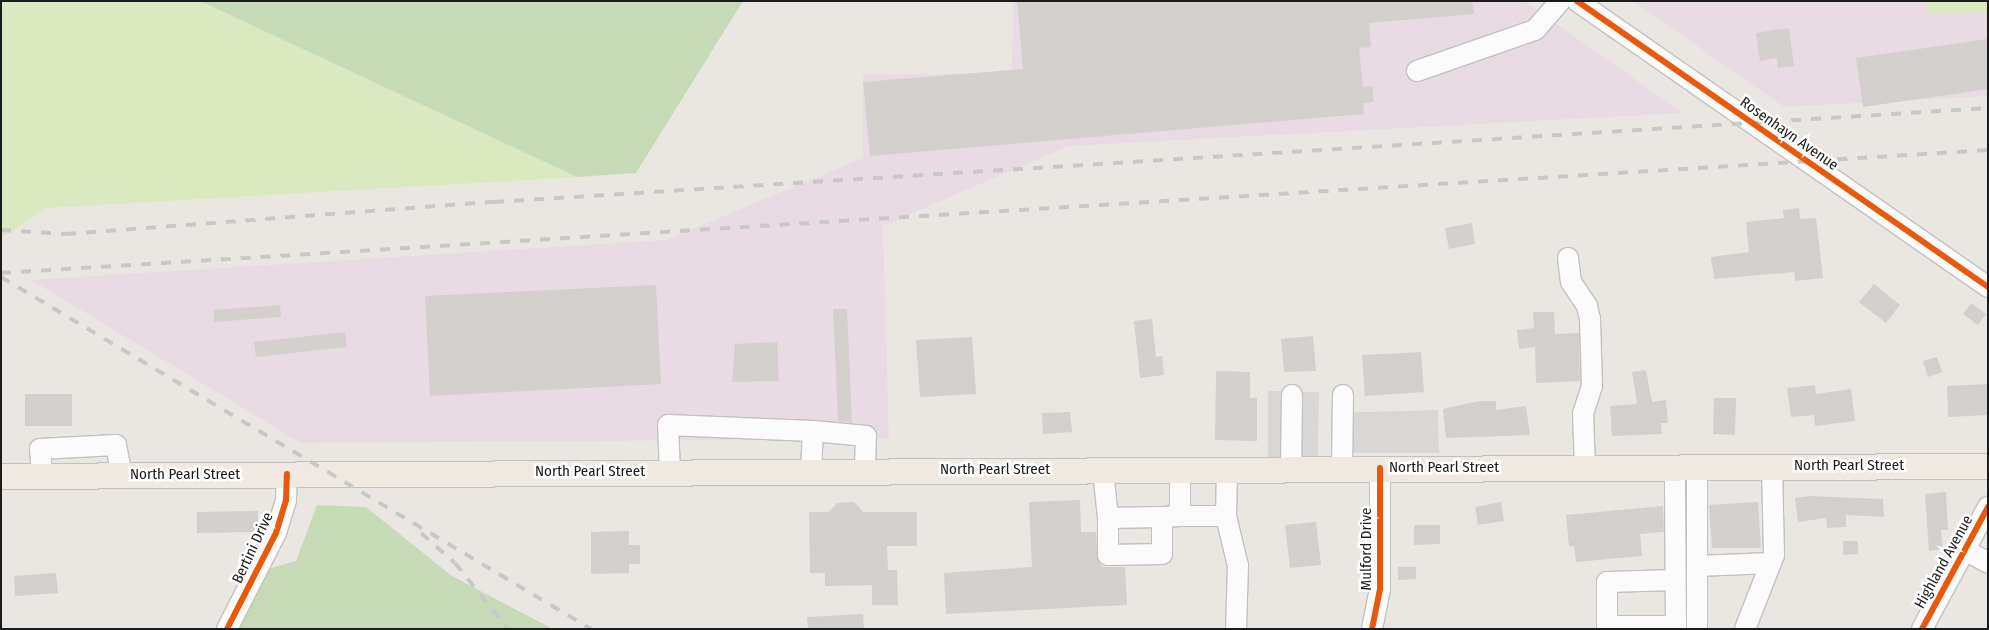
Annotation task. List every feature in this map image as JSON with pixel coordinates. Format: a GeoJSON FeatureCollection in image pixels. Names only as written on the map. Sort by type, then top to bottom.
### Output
{"type":"FeatureCollection","features":[{"type":"Feature","properties":{"kind":"main road","name":"North Pearl Street"},"geometry":{"type":"LineString","coordinates":[[1,476],[1772,465],[1988,466]]}},
{"type":"Feature","properties":{"kind":"street"},"geometry":{"type":"LineString","coordinates":[[1417,71],[1535,30],[1560,1]]}},
{"type":"Feature","properties":{"kind":"street","name":"Rosenhayn Avenue"},"geometry":{"type":"LineString","coordinates":[[1577,1],[1988,287]]}},
{"type":"Feature","properties":{"kind":"street"},"geometry":{"type":"LineString","coordinates":[[1568,258],[1571,282],[1587,306],[1590,319],[1592,386],[1583,414],[1585,467]]}},
{"type":"Feature","properties":{"kind":"street"},"geometry":{"type":"LineString","coordinates":[[1291,469],[1292,395]]}},
{"type":"Feature","properties":{"kind":"street"},"geometry":{"type":"LineString","coordinates":[[1342,468],[1343,395]]}},
{"type":"Feature","properties":{"kind":"street"},"geometry":{"type":"LineString","coordinates":[[670,472],[668,425],[813,430],[866,436],[865,470]]}},
{"type":"Feature","properties":{"kind":"street"},"geometry":{"type":"LineString","coordinates":[[811,471],[813,430]]}},
{"type":"Feature","properties":{"kind":"street"},"geometry":{"type":"LineString","coordinates":[[1744,629],[1770,563],[1772,465]]}},
{"type":"Feature","properties":{"kind":"street"},"geometry":{"type":"LineString","coordinates":[[1686,466],[1697,566],[1698,629]]}},
{"type":"Feature","properties":{"kind":"street"},"geometry":{"type":"LineString","coordinates":[[1674,580],[1686,466]]}},
{"type":"Feature","properties":{"kind":"street","name":"Mulford Drive"},"geometry":{"type":"LineString","coordinates":[[1372,629],[1380,589],[1380,468]]}},
{"type":"Feature","properties":{"kind":"street"},"geometry":{"type":"LineString","coordinates":[[1103,470],[1108,518],[1108,555],[1162,554],[1180,469]]}},
{"type":"Feature","properties":{"kind":"street"},"geometry":{"type":"LineString","coordinates":[[1227,469],[1226,516],[1238,566],[1236,629]]}},
{"type":"Feature","properties":{"kind":"street","name":"Bertini Drive"},"geometry":{"type":"LineString","coordinates":[[227,629],[279,525],[287,474]]}},
{"type":"Feature","properties":{"kind":"street","name":"Highland Avenue"},"geometry":{"type":"LineString","coordinates":[[1922,629],[1988,507]]}},
{"type":"Feature","properties":{"kind":"street"},"geometry":{"type":"LineString","coordinates":[[1108,518],[1226,516]]}},
{"type":"Feature","properties":{"kind":"street"},"geometry":{"type":"LineString","coordinates":[[1964,550],[1988,563]]}},
{"type":"Feature","properties":{"kind":"street"},"geometry":{"type":"LineString","coordinates":[[1697,566],[1770,563]]}},
{"type":"Feature","properties":{"kind":"shaded area"},"geometry":{"type":"Polygon","coordinates":[[[1013,1],[1524,1],[1683,113],[1068,146],[883,226],[889,439],[301,443],[31,280],[666,240],[863,158],[863,75],[1012,73],[1013,1]]]}},
{"type":"Feature","properties":{"kind":"shaded area"},"geometry":{"type":"Polygon","coordinates":[[[1633,1],[1926,1],[1928,14],[1988,12],[1988,96],[1784,107],[1633,1]]]}},
{"type":"Feature","properties":{"kind":"shaded area"},"geometry":{"type":"Polygon","coordinates":[[[1268,391],[1319,392],[1318,457],[1268,457],[1268,391]]]}},
{"type":"Feature","properties":{"kind":"shaded area"},"geometry":{"type":"Polygon","coordinates":[[[1438,410],[1439,453],[1331,453],[1331,413],[1438,410]]]}},
{"type":"Feature","properties":{"kind":"green space"},"geometry":{"type":"Polygon","coordinates":[[[1,1],[200,1],[577,177],[46,208],[1,238],[1,1]]]}},
{"type":"Feature","properties":{"kind":"green space"},"geometry":{"type":"Polygon","coordinates":[[[200,1],[743,1],[636,173],[577,177],[200,1]]]}},
{"type":"Feature","properties":{"kind":"green space"},"geometry":{"type":"Polygon","coordinates":[[[1926,1],[1988,1],[1988,12],[1928,14],[1926,1]]]}},
{"type":"Feature","properties":{"kind":"green space"},"geometry":{"type":"Polygon","coordinates":[[[317,505],[366,507],[452,576],[553,629],[235,629],[268,569],[296,561],[317,505]]]}},
{"type":"Feature","properties":{"kind":"building"},"geometry":{"type":"Polygon","coordinates":[[[1017,1],[1472,1],[1474,14],[1369,23],[1371,47],[1359,48],[1363,87],[1372,86],[1374,102],[1363,103],[1364,114],[870,156],[863,82],[1023,69],[1017,1]]]}},
{"type":"Feature","properties":{"kind":"building"},"geometry":{"type":"Polygon","coordinates":[[[1789,28],[1794,66],[1778,68],[1777,58],[1760,61],[1756,33],[1789,28]]]}},
{"type":"Feature","properties":{"kind":"building"},"geometry":{"type":"Polygon","coordinates":[[[1988,39],[1988,89],[1863,107],[1856,58],[1988,39]]]}},
{"type":"Feature","properties":{"kind":"building"},"geometry":{"type":"Polygon","coordinates":[[[1799,208],[1800,219],[1816,218],[1823,278],[1795,281],[1794,272],[1714,279],[1711,257],[1749,252],[1746,222],[1784,218],[1783,210],[1799,208]]]}},
{"type":"Feature","properties":{"kind":"building"},"geometry":{"type":"Polygon","coordinates":[[[1472,223],[1475,244],[1449,249],[1445,228],[1472,223]]]}},
{"type":"Feature","properties":{"kind":"building"},"geometry":{"type":"Polygon","coordinates":[[[1874,284],[1900,305],[1886,323],[1859,302],[1874,284]]]}},
{"type":"Feature","properties":{"kind":"building"},"geometry":{"type":"Polygon","coordinates":[[[656,285],[661,384],[430,396],[425,296],[656,285]]]}},
{"type":"Feature","properties":{"kind":"building"},"geometry":{"type":"Polygon","coordinates":[[[1971,303],[1986,314],[1978,325],[1963,314],[1971,303]]]}},
{"type":"Feature","properties":{"kind":"building"},"geometry":{"type":"Polygon","coordinates":[[[280,305],[281,317],[214,322],[214,310],[280,305]]]}},
{"type":"Feature","properties":{"kind":"building"},"geometry":{"type":"Polygon","coordinates":[[[833,309],[847,309],[852,423],[838,421],[833,309]]]}},
{"type":"Feature","properties":{"kind":"building"},"geometry":{"type":"Polygon","coordinates":[[[1533,312],[1554,312],[1555,334],[1579,333],[1580,381],[1536,383],[1535,347],[1519,349],[1517,330],[1534,328],[1533,312]]]}},
{"type":"Feature","properties":{"kind":"building"},"geometry":{"type":"Polygon","coordinates":[[[1152,319],[1156,357],[1162,356],[1164,375],[1140,378],[1134,321],[1152,319]]]}},
{"type":"Feature","properties":{"kind":"building"},"geometry":{"type":"Polygon","coordinates":[[[345,332],[347,347],[256,357],[254,342],[345,332]]]}},
{"type":"Feature","properties":{"kind":"building"},"geometry":{"type":"Polygon","coordinates":[[[1313,336],[1316,371],[1284,372],[1281,339],[1313,336]]]}},
{"type":"Feature","properties":{"kind":"building"},"geometry":{"type":"Polygon","coordinates":[[[972,337],[976,394],[920,397],[916,340],[972,337]]]}},
{"type":"Feature","properties":{"kind":"building"},"geometry":{"type":"Polygon","coordinates":[[[777,342],[779,381],[732,382],[735,344],[777,342]]]}},
{"type":"Feature","properties":{"kind":"building"},"geometry":{"type":"Polygon","coordinates":[[[1421,352],[1424,392],[1365,396],[1362,355],[1421,352]]]}},
{"type":"Feature","properties":{"kind":"building"},"geometry":{"type":"Polygon","coordinates":[[[1937,357],[1942,372],[1928,377],[1923,361],[1937,357]]]}},
{"type":"Feature","properties":{"kind":"building"},"geometry":{"type":"Polygon","coordinates":[[[1646,370],[1652,402],[1666,400],[1668,423],[1661,423],[1662,434],[1612,436],[1610,406],[1637,404],[1632,372],[1646,370]]]}},
{"type":"Feature","properties":{"kind":"building"},"geometry":{"type":"Polygon","coordinates":[[[1216,371],[1250,372],[1250,398],[1257,398],[1257,441],[1215,440],[1216,371]]]}},
{"type":"Feature","properties":{"kind":"building"},"geometry":{"type":"Polygon","coordinates":[[[1988,384],[1988,415],[1948,417],[1947,386],[1988,384]]]}},
{"type":"Feature","properties":{"kind":"building"},"geometry":{"type":"Polygon","coordinates":[[[1815,385],[1816,394],[1851,389],[1855,421],[1815,426],[1814,415],[1791,417],[1787,388],[1815,385]]]}},
{"type":"Feature","properties":{"kind":"building"},"geometry":{"type":"Polygon","coordinates":[[[25,394],[72,394],[72,426],[25,426],[25,394]]]}},
{"type":"Feature","properties":{"kind":"building"},"geometry":{"type":"Polygon","coordinates":[[[1714,398],[1736,398],[1735,435],[1713,434],[1714,398]]]}},
{"type":"Feature","properties":{"kind":"building"},"geometry":{"type":"Polygon","coordinates":[[[1479,401],[1496,401],[1496,410],[1526,406],[1530,435],[1446,438],[1443,409],[1479,401]]]}},
{"type":"Feature","properties":{"kind":"building"},"geometry":{"type":"Polygon","coordinates":[[[1070,412],[1072,432],[1043,434],[1042,413],[1070,412]]]}},
{"type":"Feature","properties":{"kind":"building"},"geometry":{"type":"Polygon","coordinates":[[[1946,492],[1948,530],[1941,530],[1943,549],[1929,551],[1925,494],[1946,492]]]}},
{"type":"Feature","properties":{"kind":"building"},"geometry":{"type":"Polygon","coordinates":[[[1811,496],[1883,499],[1884,517],[1846,515],[1846,527],[1827,528],[1826,518],[1798,522],[1795,498],[1811,496]]]}},
{"type":"Feature","properties":{"kind":"building"},"geometry":{"type":"Polygon","coordinates":[[[1080,500],[1081,532],[1096,532],[1098,561],[1102,567],[1125,567],[1127,605],[946,614],[944,573],[1032,567],[1029,502],[1080,500]]]}},
{"type":"Feature","properties":{"kind":"building"},"geometry":{"type":"Polygon","coordinates":[[[854,502],[863,512],[917,512],[917,546],[887,546],[888,570],[897,570],[898,605],[872,605],[872,585],[825,586],[825,573],[810,573],[809,512],[829,512],[837,503],[854,502]]]}},
{"type":"Feature","properties":{"kind":"building"},"geometry":{"type":"Polygon","coordinates":[[[1501,502],[1504,521],[1478,525],[1475,507],[1501,502]]]}},
{"type":"Feature","properties":{"kind":"building"},"geometry":{"type":"Polygon","coordinates":[[[1758,502],[1761,548],[1712,548],[1709,505],[1758,502]]]}},
{"type":"Feature","properties":{"kind":"building"},"geometry":{"type":"Polygon","coordinates":[[[1663,506],[1664,532],[1640,534],[1642,556],[1576,562],[1574,546],[1569,546],[1566,515],[1663,506]]]}},
{"type":"Feature","properties":{"kind":"building"},"geometry":{"type":"Polygon","coordinates":[[[258,511],[258,532],[197,533],[197,512],[258,511]]]}},
{"type":"Feature","properties":{"kind":"building"},"geometry":{"type":"Polygon","coordinates":[[[1316,522],[1321,565],[1290,568],[1285,525],[1316,522]]]}},
{"type":"Feature","properties":{"kind":"building"},"geometry":{"type":"Polygon","coordinates":[[[1414,525],[1440,525],[1440,544],[1414,545],[1414,525]]]}},
{"type":"Feature","properties":{"kind":"building"},"geometry":{"type":"Polygon","coordinates":[[[629,531],[629,545],[640,545],[640,564],[629,564],[629,573],[591,574],[591,532],[629,531]]]}},
{"type":"Feature","properties":{"kind":"building"},"geometry":{"type":"Polygon","coordinates":[[[1843,541],[1858,541],[1858,554],[1843,555],[1843,541]]]}},
{"type":"Feature","properties":{"kind":"building"},"geometry":{"type":"Polygon","coordinates":[[[1398,567],[1416,567],[1416,579],[1398,580],[1398,567]]]}},
{"type":"Feature","properties":{"kind":"building"},"geometry":{"type":"Polygon","coordinates":[[[56,573],[58,593],[15,596],[14,576],[56,573]]]}},
{"type":"Feature","properties":{"kind":"building"},"geometry":{"type":"Polygon","coordinates":[[[863,614],[864,629],[808,629],[807,617],[863,614]]]}},
{"type":"Feature","properties":{"kind":"railway"},"geometry":{"type":"LineString","coordinates":[[1,230],[66,234],[494,202],[1988,108]]}},
{"type":"Feature","properties":{"kind":"railway"},"geometry":{"type":"LineString","coordinates":[[1,273],[1988,150]]}},
{"type":"Feature","properties":{"kind":"railway"},"geometry":{"type":"LineString","coordinates":[[1,277],[591,629]]}},
{"type":"Feature","properties":{"kind":"railway"},"geometry":{"type":"LineString","coordinates":[[421,533],[455,563],[508,629]]}},
{"type":"Feature","properties":{"kind":"cycle path"},"geometry":{"type":"LineString","coordinates":[[1577,1],[1988,287]]}},
{"type":"Feature","properties":{"kind":"cycle path"},"geometry":{"type":"LineString","coordinates":[[1372,629],[1380,589],[1380,468]]}},
{"type":"Feature","properties":{"kind":"cycle path"},"geometry":{"type":"LineString","coordinates":[[227,629],[276,533],[286,500],[287,474]]}},
{"type":"Feature","properties":{"kind":"cycle path"},"geometry":{"type":"LineString","coordinates":[[1922,629],[1988,507]]}}]}
